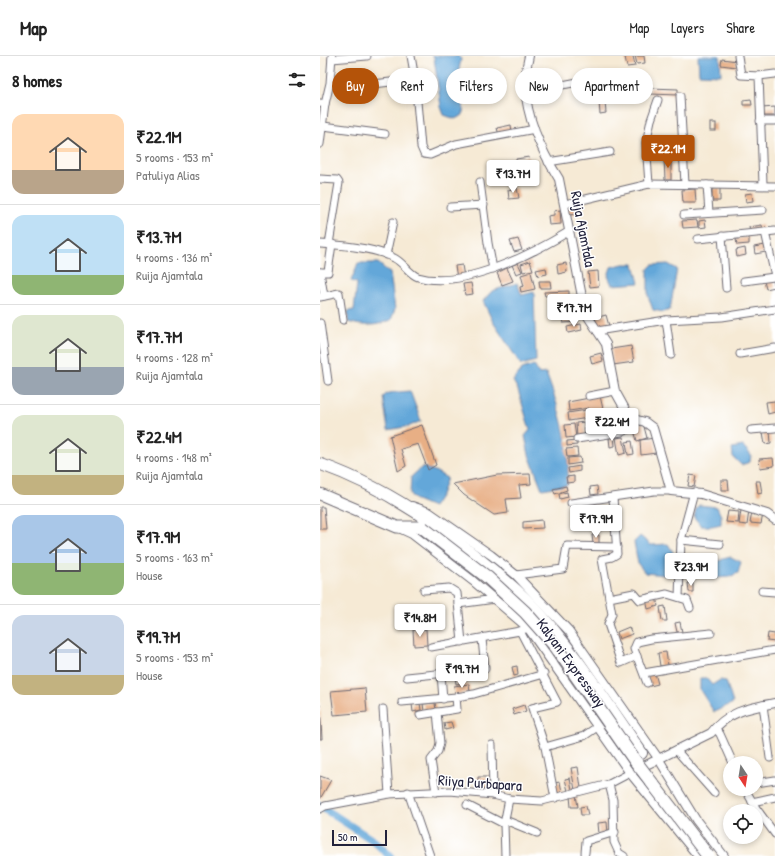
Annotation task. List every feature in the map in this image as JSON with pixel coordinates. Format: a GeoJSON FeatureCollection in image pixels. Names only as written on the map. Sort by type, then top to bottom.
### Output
{"type":"FeatureCollection","features":[{"type":"Feature","properties":{"kind":"highway","name":"Kalyani Expressway"},"geometry":{"type":"LineString","coordinates":[[320,464],[373,485],[406,504],[440,528],[504,579],[543,617],[586,674],[714,856]]}},
{"type":"Feature","properties":{"kind":"highway","name":"Kalyani Expressway"},"geometry":{"type":"LineString","coordinates":[[320,494],[397,527]]}},
{"type":"Feature","properties":{"kind":"highway"},"geometry":{"type":"LineString","coordinates":[[397,527],[422,527]]}},
{"type":"Feature","properties":{"kind":"highway","name":"Kalyani Expressway"},"geometry":{"type":"LineString","coordinates":[[422,527],[487,577],[525,612],[556,647],[634,758],[708,856]]}},
{"type":"Feature","properties":{"kind":"street"},"geometry":{"type":"LineString","coordinates":[[320,144],[323,126],[323,104],[332,58],[367,56]]}},
{"type":"Feature","properties":{"kind":"street"},"geometry":{"type":"LineString","coordinates":[[411,56],[414,68]]}},
{"type":"Feature","properties":{"kind":"street","name":"Ruija Ajamtala"},"geometry":{"type":"LineString","coordinates":[[527,68],[529,56]]}},
{"type":"Feature","properties":{"kind":"street"},"geometry":{"type":"LineString","coordinates":[[738,56],[741,75],[759,76],[775,74]]}},
{"type":"Feature","properties":{"kind":"street"},"geometry":{"type":"LineString","coordinates":[[759,76],[763,184]]}},
{"type":"Feature","properties":{"kind":"street"},"geometry":{"type":"LineString","coordinates":[[680,96],[686,184]]}},
{"type":"Feature","properties":{"kind":"street"},"geometry":{"type":"LineString","coordinates":[[649,184],[646,143],[651,120],[658,100]]}},
{"type":"Feature","properties":{"kind":"street"},"geometry":{"type":"LineString","coordinates":[[418,104],[421,147],[424,154],[430,155],[456,144],[535,130]]}},
{"type":"Feature","properties":{"kind":"street","name":"Ruija Ajamtala"},"geometry":{"type":"LineString","coordinates":[[529,104],[535,130],[548,162],[559,179],[565,204],[568,232],[585,312],[606,344],[615,391],[619,402],[630,418],[645,422],[653,428],[671,491]]}},
{"type":"Feature","properties":{"kind":"street"},"geometry":{"type":"LineString","coordinates":[[760,121],[775,121]]}},
{"type":"Feature","properties":{"kind":"street"},"geometry":{"type":"LineString","coordinates":[[323,126],[385,134]]}},
{"type":"Feature","properties":{"kind":"street"},"geometry":{"type":"LineString","coordinates":[[548,162],[610,152]]}},
{"type":"Feature","properties":{"kind":"street"},"geometry":{"type":"LineString","coordinates":[[320,179],[337,180],[339,183],[328,272],[320,272],[322,296],[337,293],[340,294],[344,320]]}},
{"type":"Feature","properties":{"kind":"street"},"geometry":{"type":"LineString","coordinates":[[480,182],[493,269]]}},
{"type":"Feature","properties":{"kind":"street"},"geometry":{"type":"LineString","coordinates":[[565,204],[649,184],[763,184],[775,186]]}},
{"type":"Feature","properties":{"kind":"street"},"geometry":{"type":"LineString","coordinates":[[707,185],[709,213]]}},
{"type":"Feature","properties":{"kind":"street"},"geometry":{"type":"LineString","coordinates":[[450,207],[484,205]]}},
{"type":"Feature","properties":{"kind":"street"},"geometry":{"type":"LineString","coordinates":[[684,215],[763,210]]}},
{"type":"Feature","properties":{"kind":"street"},"geometry":{"type":"LineString","coordinates":[[386,255],[393,222]]}},
{"type":"Feature","properties":{"kind":"street"},"geometry":{"type":"LineString","coordinates":[[698,239],[775,231]]}},
{"type":"Feature","properties":{"kind":"street"},"geometry":{"type":"LineString","coordinates":[[320,244],[331,244],[386,255],[395,258],[416,276],[435,280],[461,279],[493,269],[549,244],[568,232]]}},
{"type":"Feature","properties":{"kind":"street"},"geometry":{"type":"LineString","coordinates":[[744,281],[774,276],[765,232]]}},
{"type":"Feature","properties":{"kind":"street"},"geometry":{"type":"LineString","coordinates":[[722,236],[726,288]]}},
{"type":"Feature","properties":{"kind":"street"},"geometry":{"type":"LineString","coordinates":[[597,332],[666,320],[722,317],[775,309]]}},
{"type":"Feature","properties":{"kind":"street"},"geometry":{"type":"LineString","coordinates":[[666,320],[671,355]]}},
{"type":"Feature","properties":{"kind":"street"},"geometry":{"type":"LineString","coordinates":[[320,327],[328,381]]}},
{"type":"Feature","properties":{"kind":"street"},"geometry":{"type":"LineString","coordinates":[[740,354],[775,348]]}},
{"type":"Feature","properties":{"kind":"street"},"geometry":{"type":"LineString","coordinates":[[589,396],[615,391]]}},
{"type":"Feature","properties":{"kind":"street"},"geometry":{"type":"LineString","coordinates":[[577,439],[622,432],[630,428],[635,419]]}},
{"type":"Feature","properties":{"kind":"street"},"geometry":{"type":"LineString","coordinates":[[751,430],[775,428]]}},
{"type":"Feature","properties":{"kind":"street"},"geometry":{"type":"LineString","coordinates":[[571,504],[654,491],[694,492],[767,514],[775,520]]}},
{"type":"Feature","properties":{"kind":"street"},"geometry":{"type":"LineString","coordinates":[[679,597],[681,540],[694,492]]}},
{"type":"Feature","properties":{"kind":"street"},"geometry":{"type":"LineString","coordinates":[[613,497],[617,546],[615,556],[602,559],[612,614],[608,624],[621,663],[637,656]]}},
{"type":"Feature","properties":{"kind":"street","name":"Kalyani Expressway"},"geometry":{"type":"LineString","coordinates":[[406,504],[429,512],[491,555],[516,575],[568,631],[654,760],[696,820],[724,856]]}},
{"type":"Feature","properties":{"kind":"street","name":"Kalyani Expressway"},"geometry":{"type":"LineString","coordinates":[[397,527],[412,534],[495,599],[528,628],[630,773],[698,856]]}},
{"type":"Feature","properties":{"kind":"street"},"geometry":{"type":"LineString","coordinates":[[681,540],[720,544]]}},
{"type":"Feature","properties":{"kind":"street"},"geometry":{"type":"LineString","coordinates":[[516,575],[563,569],[567,546],[617,546]]}},
{"type":"Feature","properties":{"kind":"street"},"geometry":{"type":"LineString","coordinates":[[424,590],[449,588],[457,593],[462,642]]}},
{"type":"Feature","properties":{"kind":"street"},"geometry":{"type":"LineString","coordinates":[[762,591],[775,592]]}},
{"type":"Feature","properties":{"kind":"street"},"geometry":{"type":"LineString","coordinates":[[609,598],[634,593],[640,600],[667,594],[687,600],[690,608]]}},
{"type":"Feature","properties":{"kind":"street"},"geometry":{"type":"LineString","coordinates":[[458,604],[495,599]]}},
{"type":"Feature","properties":{"kind":"street"},"geometry":{"type":"LineString","coordinates":[[431,647],[482,639],[528,628]]}},
{"type":"Feature","properties":{"kind":"street"},"geometry":{"type":"LineString","coordinates":[[520,630],[544,674],[557,702],[532,708],[545,747],[555,798]]}},
{"type":"Feature","properties":{"kind":"street"},"geometry":{"type":"LineString","coordinates":[[647,683],[634,649],[637,642],[642,640],[711,633]]}},
{"type":"Feature","properties":{"kind":"street"},"geometry":{"type":"LineString","coordinates":[[407,677],[484,669],[482,639]]}},
{"type":"Feature","properties":{"kind":"street"},"geometry":{"type":"LineString","coordinates":[[644,673],[775,650]]}},
{"type":"Feature","properties":{"kind":"street"},"geometry":{"type":"LineString","coordinates":[[441,674],[442,699]]}},
{"type":"Feature","properties":{"kind":"street"},"geometry":{"type":"LineString","coordinates":[[402,702],[456,697],[544,674]]}},
{"type":"Feature","properties":{"kind":"street"},"geometry":{"type":"LineString","coordinates":[[420,714],[457,709],[456,697]]}},
{"type":"Feature","properties":{"kind":"street"},"geometry":{"type":"LineString","coordinates":[[630,773],[711,733],[720,722],[742,710],[775,703]]}},
{"type":"Feature","properties":{"kind":"street"},"geometry":{"type":"LineString","coordinates":[[763,705],[770,758]]}},
{"type":"Feature","properties":{"kind":"street"},"geometry":{"type":"LineString","coordinates":[[383,708],[390,794]]}},
{"type":"Feature","properties":{"kind":"street"},"geometry":{"type":"LineString","coordinates":[[436,792],[431,760],[439,748],[440,743],[437,712]]}},
{"type":"Feature","properties":{"kind":"street"},"geometry":{"type":"LineString","coordinates":[[545,747],[584,736],[597,727]]}},
{"type":"Feature","properties":{"kind":"street"},"geometry":{"type":"LineString","coordinates":[[715,728],[720,734],[730,756]]}},
{"type":"Feature","properties":{"kind":"street"},"geometry":{"type":"LineString","coordinates":[[492,745],[493,795]]}},
{"type":"Feature","properties":{"kind":"street"},"geometry":{"type":"LineString","coordinates":[[676,750],[714,793]]}},
{"type":"Feature","properties":{"kind":"street","name":"Riiya Purbapara"},"geometry":{"type":"LineString","coordinates":[[322,808],[390,794],[408,792],[450,791],[493,795],[508,799],[542,800],[609,784],[630,773]]}},
{"type":"Feature","properties":{"kind":"street"},"geometry":{"type":"LineString","coordinates":[[763,781],[775,780]]}},
{"type":"Feature","properties":{"kind":"street"},"geometry":{"type":"LineString","coordinates":[[609,784],[613,800],[615,832],[614,842],[619,853],[624,856]]}},
{"type":"Feature","properties":{"kind":"street"},"geometry":{"type":"LineString","coordinates":[[408,792],[430,856]]}},
{"type":"Feature","properties":{"kind":"street"},"geometry":{"type":"LineString","coordinates":[[749,796],[775,834]]}},
{"type":"Feature","properties":{"kind":"street"},"geometry":{"type":"LineString","coordinates":[[752,802],[775,797]]}},
{"type":"Feature","properties":{"kind":"street"},"geometry":{"type":"LineString","coordinates":[[505,856],[504,822],[508,799]]}},
{"type":"Feature","properties":{"kind":"street"},"geometry":{"type":"LineString","coordinates":[[467,806],[504,822],[537,833]]}},
{"type":"Feature","properties":{"kind":"street"},"geometry":{"type":"LineString","coordinates":[[585,853],[586,841],[615,832]]}},
{"type":"Feature","properties":{"kind":"water"},"geometry":{"type":"Polygon","coordinates":[[[432,56],[459,56],[461,59],[459,68],[446,68],[446,104],[463,104],[463,115],[455,119],[444,115],[441,107],[438,86],[438,68],[435,68],[434,58],[432,56]]]}},
{"type":"Feature","properties":{"kind":"water"},"geometry":{"type":"Polygon","coordinates":[[[698,56],[720,56],[721,75],[699,74],[698,56]]]}},
{"type":"Feature","properties":{"kind":"water"},"geometry":{"type":"Polygon","coordinates":[[[358,263],[378,263],[390,273],[395,309],[391,320],[380,324],[370,325],[359,325],[348,322],[348,311],[354,310],[357,283],[351,281],[358,263]]]}},
{"type":"Feature","properties":{"kind":"water"},"geometry":{"type":"Polygon","coordinates":[[[623,264],[634,264],[639,283],[612,285],[608,276],[611,267],[623,264]]]}},
{"type":"Feature","properties":{"kind":"water"},"geometry":{"type":"Polygon","coordinates":[[[668,264],[677,269],[670,310],[663,312],[653,310],[648,296],[648,269],[652,265],[668,264]]]}},
{"type":"Feature","properties":{"kind":"water"},"geometry":{"type":"Polygon","coordinates":[[[517,283],[522,295],[534,292],[536,361],[521,365],[493,322],[483,301],[492,291],[517,283]]]}},
{"type":"Feature","properties":{"kind":"water"},"geometry":{"type":"Polygon","coordinates":[[[534,365],[539,374],[546,373],[560,414],[568,456],[567,485],[542,489],[529,455],[525,436],[530,430],[518,390],[513,381],[522,369],[534,365]]]}},
{"type":"Feature","properties":{"kind":"water"},"geometry":{"type":"Polygon","coordinates":[[[410,391],[421,421],[410,426],[388,430],[383,397],[388,393],[410,391]]]}},
{"type":"Feature","properties":{"kind":"water"},"geometry":{"type":"Polygon","coordinates":[[[743,446],[751,455],[750,462],[741,465],[733,457],[732,448],[743,446]]]}},
{"type":"Feature","properties":{"kind":"water"},"geometry":{"type":"Polygon","coordinates":[[[422,467],[435,471],[447,478],[441,495],[433,507],[414,499],[410,494],[411,477],[422,467]]]}},
{"type":"Feature","properties":{"kind":"water"},"geometry":{"type":"Polygon","coordinates":[[[699,505],[717,507],[721,516],[721,524],[701,526],[694,517],[696,509],[699,505]]]}},
{"type":"Feature","properties":{"kind":"water"},"geometry":{"type":"Polygon","coordinates":[[[640,536],[651,545],[668,544],[673,552],[674,573],[665,575],[645,573],[638,564],[634,542],[640,536]]]}},
{"type":"Feature","properties":{"kind":"water"},"geometry":{"type":"Polygon","coordinates":[[[731,557],[741,562],[738,573],[729,577],[716,578],[711,571],[715,565],[722,560],[731,557]]]}},
{"type":"Feature","properties":{"kind":"water"},"geometry":{"type":"Polygon","coordinates":[[[700,678],[706,678],[712,685],[720,680],[726,681],[733,703],[714,712],[700,690],[700,678]]]}},
{"type":"Feature","properties":{"kind":"building"},"geometry":{"type":"Polygon","coordinates":[[[633,56],[635,66],[627,67],[625,57],[633,56]]]}},
{"type":"Feature","properties":{"kind":"building"},"geometry":{"type":"Polygon","coordinates":[[[635,56],[644,56],[645,63],[637,64],[635,56]]]}},
{"type":"Feature","properties":{"kind":"building"},"geometry":{"type":"Polygon","coordinates":[[[722,59],[737,61],[736,67],[721,65],[722,59]]]}},
{"type":"Feature","properties":{"kind":"building"},"geometry":{"type":"Polygon","coordinates":[[[653,88],[678,89],[678,95],[653,94],[653,88]]]}},
{"type":"Feature","properties":{"kind":"building"},"geometry":{"type":"Polygon","coordinates":[[[751,99],[752,105],[743,105],[743,100],[751,99]]]}},
{"type":"Feature","properties":{"kind":"building"},"geometry":{"type":"Polygon","coordinates":[[[599,104],[605,104],[606,113],[600,114],[599,104]]]}},
{"type":"Feature","properties":{"kind":"building"},"geometry":{"type":"Polygon","coordinates":[[[775,107],[775,116],[763,116],[762,108],[775,107]]]}},
{"type":"Feature","properties":{"kind":"building"},"geometry":{"type":"Polygon","coordinates":[[[710,123],[716,123],[716,131],[710,131],[710,123]]]}},
{"type":"Feature","properties":{"kind":"building"},"geometry":{"type":"Polygon","coordinates":[[[511,125],[512,132],[499,135],[497,128],[511,125]]]}},
{"type":"Feature","properties":{"kind":"building"},"geometry":{"type":"Polygon","coordinates":[[[529,157],[530,163],[517,166],[516,159],[529,157]]]}},
{"type":"Feature","properties":{"kind":"building"},"geometry":{"type":"Polygon","coordinates":[[[664,158],[671,158],[671,180],[665,180],[664,158]]]}},
{"type":"Feature","properties":{"kind":"building"},"geometry":{"type":"Polygon","coordinates":[[[517,188],[519,198],[509,199],[508,190],[517,188]]]}},
{"type":"Feature","properties":{"kind":"building"},"geometry":{"type":"Polygon","coordinates":[[[720,188],[720,201],[712,201],[712,189],[720,188]]]}},
{"type":"Feature","properties":{"kind":"building"},"geometry":{"type":"Polygon","coordinates":[[[695,189],[696,203],[683,203],[682,190],[695,189]]]}},
{"type":"Feature","properties":{"kind":"building"},"geometry":{"type":"Polygon","coordinates":[[[752,193],[753,201],[746,202],[745,194],[752,193]]]}},
{"type":"Feature","properties":{"kind":"building"},"geometry":{"type":"Polygon","coordinates":[[[577,204],[578,214],[569,215],[568,205],[577,204]]]}},
{"type":"Feature","properties":{"kind":"building"},"geometry":{"type":"Polygon","coordinates":[[[560,210],[561,224],[549,225],[548,216],[554,215],[554,211],[560,210]]]}},
{"type":"Feature","properties":{"kind":"building"},"geometry":{"type":"Polygon","coordinates":[[[697,220],[698,227],[683,228],[682,221],[697,220]]]}},
{"type":"Feature","properties":{"kind":"building"},"geometry":{"type":"Polygon","coordinates":[[[705,220],[706,227],[699,228],[699,221],[705,220]]]}},
{"type":"Feature","properties":{"kind":"building"},"geometry":{"type":"Polygon","coordinates":[[[762,225],[763,230],[750,232],[749,227],[762,225]]]}},
{"type":"Feature","properties":{"kind":"building"},"geometry":{"type":"Polygon","coordinates":[[[749,237],[749,244],[737,245],[736,239],[749,237]]]}},
{"type":"Feature","properties":{"kind":"building"},"geometry":{"type":"Polygon","coordinates":[[[518,239],[522,250],[514,252],[510,241],[518,239]]]}},
{"type":"Feature","properties":{"kind":"building"},"geometry":{"type":"Polygon","coordinates":[[[765,245],[766,252],[755,254],[754,247],[765,245]]]}},
{"type":"Feature","properties":{"kind":"building"},"geometry":{"type":"Polygon","coordinates":[[[745,248],[746,255],[737,257],[736,250],[745,248]]]}},
{"type":"Feature","properties":{"kind":"building"},"geometry":{"type":"Polygon","coordinates":[[[530,261],[533,270],[523,272],[521,264],[530,261]]]}},
{"type":"Feature","properties":{"kind":"building"},"geometry":{"type":"Polygon","coordinates":[[[518,263],[522,272],[516,274],[512,265],[518,263]]]}},
{"type":"Feature","properties":{"kind":"building"},"geometry":{"type":"Polygon","coordinates":[[[566,263],[567,272],[558,274],[557,265],[566,263]]]}},
{"type":"Feature","properties":{"kind":"building"},"geometry":{"type":"Polygon","coordinates":[[[462,265],[464,277],[457,278],[455,266],[462,265]]]}},
{"type":"Feature","properties":{"kind":"building"},"geometry":{"type":"Polygon","coordinates":[[[507,268],[513,281],[502,285],[497,273],[507,268]]]}},
{"type":"Feature","properties":{"kind":"building"},"geometry":{"type":"Polygon","coordinates":[[[546,268],[547,274],[538,276],[536,270],[546,268]]]}},
{"type":"Feature","properties":{"kind":"building"},"geometry":{"type":"Polygon","coordinates":[[[598,271],[599,286],[590,287],[588,272],[598,271]]]}},
{"type":"Feature","properties":{"kind":"building"},"geometry":{"type":"Polygon","coordinates":[[[531,272],[535,289],[521,292],[520,287],[524,286],[521,275],[531,272]]]}},
{"type":"Feature","properties":{"kind":"building"},"geometry":{"type":"Polygon","coordinates":[[[773,279],[775,287],[766,289],[764,281],[773,279]]]}},
{"type":"Feature","properties":{"kind":"building"},"geometry":{"type":"Polygon","coordinates":[[[539,281],[550,281],[551,288],[540,288],[539,281]]]}},
{"type":"Feature","properties":{"kind":"building"},"geometry":{"type":"Polygon","coordinates":[[[471,283],[473,294],[465,295],[463,284],[471,283]]]}},
{"type":"Feature","properties":{"kind":"building"},"geometry":{"type":"Polygon","coordinates":[[[569,291],[569,295],[545,296],[544,292],[569,291]]]}},
{"type":"Feature","properties":{"kind":"building"},"geometry":{"type":"Polygon","coordinates":[[[562,298],[579,299],[578,305],[562,303],[562,298]]]}},
{"type":"Feature","properties":{"kind":"building"},"geometry":{"type":"Polygon","coordinates":[[[562,306],[576,306],[576,312],[562,311],[562,306]]]}},
{"type":"Feature","properties":{"kind":"building"},"geometry":{"type":"Polygon","coordinates":[[[576,313],[578,322],[563,323],[561,314],[576,313]]]}},
{"type":"Feature","properties":{"kind":"building"},"geometry":{"type":"Polygon","coordinates":[[[606,315],[609,326],[598,328],[595,318],[606,315]]]}},
{"type":"Feature","properties":{"kind":"building"},"geometry":{"type":"Polygon","coordinates":[[[581,324],[582,330],[568,333],[567,327],[581,324]]]}},
{"type":"Feature","properties":{"kind":"building"},"geometry":{"type":"Polygon","coordinates":[[[631,346],[634,362],[613,365],[611,349],[631,346]]]}},
{"type":"Feature","properties":{"kind":"building"},"geometry":{"type":"Polygon","coordinates":[[[601,353],[603,361],[592,364],[590,356],[601,353]]]}},
{"type":"Feature","properties":{"kind":"building"},"geometry":{"type":"Polygon","coordinates":[[[600,396],[603,409],[590,412],[589,408],[569,411],[568,402],[600,396]]]}},
{"type":"Feature","properties":{"kind":"building"},"geometry":{"type":"Polygon","coordinates":[[[775,401],[775,412],[768,414],[766,402],[775,401]]]}},
{"type":"Feature","properties":{"kind":"building"},"geometry":{"type":"Polygon","coordinates":[[[587,410],[588,418],[569,421],[568,413],[587,410]]]}},
{"type":"Feature","properties":{"kind":"building"},"geometry":{"type":"Polygon","coordinates":[[[584,422],[585,437],[577,437],[576,423],[584,422]]]}},
{"type":"Feature","properties":{"kind":"building"},"geometry":{"type":"Polygon","coordinates":[[[643,423],[647,438],[637,441],[633,426],[643,423]]]}},
{"type":"Feature","properties":{"kind":"building"},"geometry":{"type":"Polygon","coordinates":[[[574,424],[576,437],[566,438],[565,425],[574,424]]]}},
{"type":"Feature","properties":{"kind":"building"},"geometry":{"type":"Polygon","coordinates":[[[422,425],[436,465],[428,470],[418,444],[401,449],[406,466],[398,471],[390,436],[422,425]]]}},
{"type":"Feature","properties":{"kind":"building"},"geometry":{"type":"Polygon","coordinates":[[[770,431],[771,443],[765,444],[763,432],[770,431]]]}},
{"type":"Feature","properties":{"kind":"building"},"geometry":{"type":"Polygon","coordinates":[[[614,437],[615,446],[610,447],[609,438],[614,437]]]}},
{"type":"Feature","properties":{"kind":"building"},"geometry":{"type":"Polygon","coordinates":[[[623,437],[626,453],[619,455],[616,438],[623,437]]]}},
{"type":"Feature","properties":{"kind":"building"},"geometry":{"type":"Polygon","coordinates":[[[655,438],[656,453],[641,455],[640,440],[655,438]]]}},
{"type":"Feature","properties":{"kind":"building"},"geometry":{"type":"Polygon","coordinates":[[[577,440],[577,445],[567,446],[567,441],[577,440]]]}},
{"type":"Feature","properties":{"kind":"building"},"geometry":{"type":"Polygon","coordinates":[[[632,441],[634,454],[628,455],[626,442],[632,441]]]}},
{"type":"Feature","properties":{"kind":"building"},"geometry":{"type":"Polygon","coordinates":[[[577,448],[578,456],[567,457],[566,449],[577,448]]]}},
{"type":"Feature","properties":{"kind":"building"},"geometry":{"type":"Polygon","coordinates":[[[580,457],[581,463],[568,465],[568,458],[580,457]]]}},
{"type":"Feature","properties":{"kind":"building"},"geometry":{"type":"Polygon","coordinates":[[[773,458],[774,466],[760,468],[759,459],[773,458]]]}},
{"type":"Feature","properties":{"kind":"building"},"geometry":{"type":"Polygon","coordinates":[[[580,466],[580,471],[569,473],[568,468],[580,466]]]}},
{"type":"Feature","properties":{"kind":"building"},"geometry":{"type":"Polygon","coordinates":[[[530,474],[531,484],[519,485],[521,498],[506,499],[508,513],[494,515],[464,495],[453,484],[497,475],[530,474]]]}},
{"type":"Feature","properties":{"kind":"building"},"geometry":{"type":"Polygon","coordinates":[[[690,475],[696,476],[694,487],[688,486],[690,475]]]}},
{"type":"Feature","properties":{"kind":"building"},"geometry":{"type":"Polygon","coordinates":[[[574,476],[574,482],[567,483],[566,477],[574,476]]]}},
{"type":"Feature","properties":{"kind":"building"},"geometry":{"type":"Polygon","coordinates":[[[721,480],[728,480],[729,490],[721,490],[721,480]]]}},
{"type":"Feature","properties":{"kind":"building"},"geometry":{"type":"Polygon","coordinates":[[[756,481],[760,481],[762,493],[758,494],[756,481]]]}},
{"type":"Feature","properties":{"kind":"building"},"geometry":{"type":"Polygon","coordinates":[[[566,486],[567,490],[555,494],[553,489],[566,486]]]}},
{"type":"Feature","properties":{"kind":"building"},"geometry":{"type":"Polygon","coordinates":[[[597,486],[598,494],[591,495],[590,487],[597,486]]]}},
{"type":"Feature","properties":{"kind":"building"},"geometry":{"type":"Polygon","coordinates":[[[567,492],[568,497],[560,499],[559,494],[567,492]]]}},
{"type":"Feature","properties":{"kind":"building"},"geometry":{"type":"Polygon","coordinates":[[[320,507],[324,507],[326,529],[320,529],[320,507]]]}},
{"type":"Feature","properties":{"kind":"building"},"geometry":{"type":"Polygon","coordinates":[[[741,510],[749,511],[747,525],[739,524],[741,510]]]}},
{"type":"Feature","properties":{"kind":"building"},"geometry":{"type":"Polygon","coordinates":[[[728,511],[739,512],[738,523],[726,522],[728,511]]]}},
{"type":"Feature","properties":{"kind":"building"},"geometry":{"type":"Polygon","coordinates":[[[752,512],[763,514],[761,524],[750,523],[752,512]]]}},
{"type":"Feature","properties":{"kind":"building"},"geometry":{"type":"Polygon","coordinates":[[[542,520],[543,528],[523,529],[523,522],[542,520]]]}},
{"type":"Feature","properties":{"kind":"building"},"geometry":{"type":"Polygon","coordinates":[[[592,535],[599,535],[599,544],[593,544],[592,535]]]}},
{"type":"Feature","properties":{"kind":"building"},"geometry":{"type":"Polygon","coordinates":[[[688,583],[693,583],[693,592],[689,592],[688,583]]]}},
{"type":"Feature","properties":{"kind":"building"},"geometry":{"type":"Polygon","coordinates":[[[656,597],[658,606],[648,609],[646,599],[656,597]]]}},
{"type":"Feature","properties":{"kind":"building"},"geometry":{"type":"Polygon","coordinates":[[[665,606],[667,621],[662,621],[660,607],[665,606]]]}},
{"type":"Feature","properties":{"kind":"building"},"geometry":{"type":"Polygon","coordinates":[[[424,610],[425,626],[412,626],[411,611],[424,610]]]}},
{"type":"Feature","properties":{"kind":"building"},"geometry":{"type":"Polygon","coordinates":[[[680,622],[682,632],[677,632],[675,623],[680,622]]]}},
{"type":"Feature","properties":{"kind":"building"},"geometry":{"type":"Polygon","coordinates":[[[629,627],[632,634],[619,639],[617,632],[629,627]]]}},
{"type":"Feature","properties":{"kind":"building"},"geometry":{"type":"Polygon","coordinates":[[[426,629],[427,645],[414,646],[413,630],[426,629]]]}},
{"type":"Feature","properties":{"kind":"building"},"geometry":{"type":"Polygon","coordinates":[[[768,633],[775,634],[775,642],[767,641],[768,633]]]}},
{"type":"Feature","properties":{"kind":"building"},"geometry":{"type":"Polygon","coordinates":[[[666,652],[668,665],[660,666],[658,653],[666,652]]]}},
{"type":"Feature","properties":{"kind":"building"},"geometry":{"type":"Polygon","coordinates":[[[517,666],[518,675],[514,676],[512,667],[517,666]]]}},
{"type":"Feature","properties":{"kind":"building"},"geometry":{"type":"Polygon","coordinates":[[[655,673],[658,684],[650,686],[647,676],[655,673]]]}},
{"type":"Feature","properties":{"kind":"building"},"geometry":{"type":"Polygon","coordinates":[[[460,675],[462,683],[456,684],[455,676],[460,675]]]}},
{"type":"Feature","properties":{"kind":"building"},"geometry":{"type":"Polygon","coordinates":[[[469,684],[470,692],[455,694],[454,686],[469,684]]]}},
{"type":"Feature","properties":{"kind":"building"},"geometry":{"type":"Polygon","coordinates":[[[365,688],[367,712],[334,715],[331,691],[365,688]]]}},
{"type":"Feature","properties":{"kind":"building"},"geometry":{"type":"Polygon","coordinates":[[[420,703],[421,710],[413,712],[412,704],[420,703]]]}},
{"type":"Feature","properties":{"kind":"building"},"geometry":{"type":"Polygon","coordinates":[[[435,703],[436,710],[424,711],[423,704],[435,703]]]}},
{"type":"Feature","properties":{"kind":"building"},"geometry":{"type":"Polygon","coordinates":[[[320,705],[322,739],[320,739],[320,705]]]}},
{"type":"Feature","properties":{"kind":"building"},"geometry":{"type":"Polygon","coordinates":[[[524,705],[526,711],[514,715],[512,709],[524,705]]]}},
{"type":"Feature","properties":{"kind":"building"},"geometry":{"type":"Polygon","coordinates":[[[451,722],[453,728],[445,730],[444,723],[451,722]]]}},
{"type":"Feature","properties":{"kind":"building"},"geometry":{"type":"Polygon","coordinates":[[[578,767],[581,788],[575,790],[571,768],[578,767]]]}},
{"type":"Feature","properties":{"kind":"building"},"geometry":{"type":"Polygon","coordinates":[[[320,776],[331,780],[320,799],[320,776]]]}},
{"type":"Feature","properties":{"kind":"building"},"geometry":{"type":"Polygon","coordinates":[[[478,777],[490,777],[489,789],[478,789],[478,777]]]}},
{"type":"Feature","properties":{"kind":"building"},"geometry":{"type":"Polygon","coordinates":[[[570,778],[572,790],[568,791],[565,779],[570,778]]]}},
{"type":"Feature","properties":{"kind":"building"},"geometry":{"type":"Polygon","coordinates":[[[560,782],[562,792],[556,793],[554,783],[560,782]]]}},
{"type":"Feature","properties":{"kind":"building"},"geometry":{"type":"Polygon","coordinates":[[[576,795],[578,807],[571,807],[570,796],[576,795]]]}},
{"type":"Feature","properties":{"kind":"building"},"geometry":{"type":"Polygon","coordinates":[[[586,806],[588,815],[581,815],[580,807],[586,806]]]}},
{"type":"Feature","properties":{"kind":"building"},"geometry":{"type":"Polygon","coordinates":[[[607,822],[608,833],[599,834],[598,823],[607,822]]]}},
{"type":"Feature","properties":{"kind":"waterway"},"geometry":{"type":"LineString","coordinates":[[320,806],[374,841],[390,856]]}}]}
